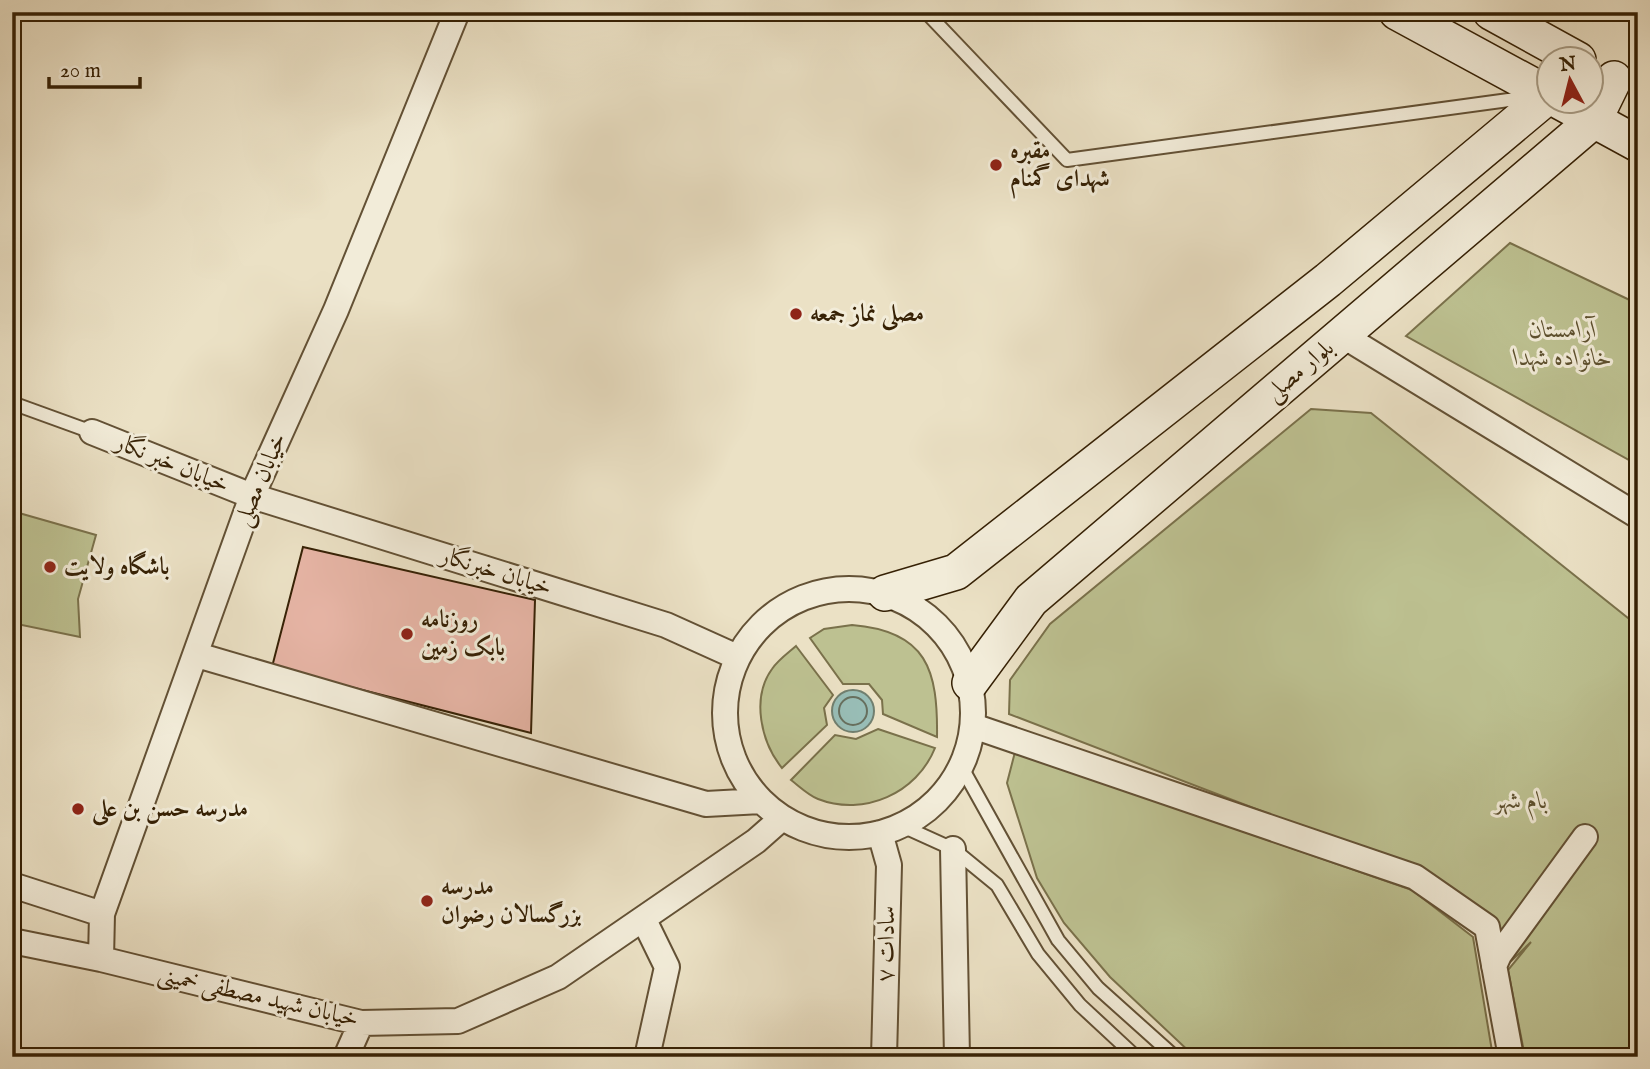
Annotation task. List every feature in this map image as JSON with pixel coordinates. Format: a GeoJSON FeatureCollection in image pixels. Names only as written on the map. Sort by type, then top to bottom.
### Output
{"type":"FeatureCollection","features":[{"type":"Feature","properties":{"kind":"street","name":"خیابان مصلی"},"geometry":{"type":"LineString","coordinates":[[101,959],[102,914],[252,496],[336,310],[457,12]]}},
{"type":"Feature","properties":{"kind":"street"},"geometry":{"type":"LineString","coordinates":[[1397,12],[1534,87]]}},
{"type":"Feature","properties":{"kind":"street"},"geometry":{"type":"LineString","coordinates":[[1491,12],[1553,46]]}},
{"type":"Feature","properties":{"kind":"street","name":"بلوار مصلی"},"geometry":{"type":"LineString","coordinates":[[970,683],[1031,600],[1594,120],[1608,80]]}},
{"type":"Feature","properties":{"kind":"street"},"geometry":{"type":"LineString","coordinates":[[885,593],[923,613],[953,644],[970,683],[973,726],[961,766],[946,790],[925,811],[890,829],[855,836],[830,835],[805,829],[782,817],[761,801],[741,776],[729,747],[724,717],[727,686],[737,657],[763,622],[799,598],[842,589],[885,593],[956,572],[1328,280],[1534,108]]}},
{"type":"Feature","properties":{"kind":"street"},"geometry":{"type":"LineString","coordinates":[[1587,116],[1638,144]]}},
{"type":"Feature","properties":{"kind":"street"},"geometry":{"type":"LineString","coordinates":[[1342,335],[1638,516]]}},
{"type":"Feature","properties":{"kind":"street","name":"خیابان خبر نگار"},"geometry":{"type":"LineString","coordinates":[[92,432],[252,496]]}},
{"type":"Feature","properties":{"kind":"street","name":"خیابان خبرنگار"},"geometry":{"type":"LineString","coordinates":[[252,496],[666,625],[737,657]]}},
{"type":"Feature","properties":{"kind":"street"},"geometry":{"type":"LineString","coordinates":[[197,655],[706,804],[761,801]]}},
{"type":"Feature","properties":{"kind":"street"},"geometry":{"type":"LineString","coordinates":[[973,726],[1415,877],[1487,927],[1511,1057]]}},
{"type":"Feature","properties":{"kind":"street","name":"خیابان شهید مصطفی خمینی"},"geometry":{"type":"LineString","coordinates":[[13,943],[101,959],[361,1023],[458,1021],[558,977],[756,841],[782,817]]}},
{"type":"Feature","properties":{"kind":"street","name":"سادات ۷"},"geometry":{"type":"LineString","coordinates":[[884,1057],[890,829]]}},
{"type":"Feature","properties":{"kind":"street"},"geometry":{"type":"LineString","coordinates":[[1494,966],[1499,955],[1585,837]]}},
{"type":"Feature","properties":{"kind":"street"},"geometry":{"type":"LineString","coordinates":[[953,849],[957,1057]]}},
{"type":"Feature","properties":{"kind":"street"},"geometry":{"type":"LineString","coordinates":[[12,885],[102,914]]}},
{"type":"Feature","properties":{"kind":"street"},"geometry":{"type":"LineString","coordinates":[[644,920],[667,967],[647,1057]]}},
{"type":"Feature","properties":{"kind":"street"},"geometry":{"type":"LineString","coordinates":[[346,1057],[361,1023]]}},
{"type":"Feature","properties":{"kind":"lane"},"geometry":{"type":"LineString","coordinates":[[926,12],[1067,160],[1534,97]]}},
{"type":"Feature","properties":{"kind":"lane"},"geometry":{"type":"LineString","coordinates":[[12,403],[92,432]]}},
{"type":"Feature","properties":{"kind":"lane"},"geometry":{"type":"LineString","coordinates":[[961,766],[1058,940],[1098,988],[1175,1057]]}},
{"type":"Feature","properties":{"kind":"lane"},"geometry":{"type":"LineString","coordinates":[[890,829],[953,849],[997,885],[1038,954],[1080,1004],[1136,1057]]}},
{"type":"Feature","properties":{"kind":"green space","name":"آرامستان خانواده شهدا"},"geometry":{"type":"Polygon","coordinates":[[[1510,243],[1638,304],[1638,465],[1406,336],[1510,243]]]}},
{"type":"Feature","properties":{"kind":"green space","name":"بام شهر"},"geometry":{"type":"Polygon","coordinates":[[[1311,409],[1371,413],[1638,626],[1638,1057],[1525,1057],[1508,970],[1531,942],[1502,970],[1492,923],[1334,839],[1009,714],[1010,680],[1050,624],[1311,409]]]}},
{"type":"Feature","properties":{"kind":"green space","name":"باشگاه ولایت"},"geometry":{"type":"Polygon","coordinates":[[[12,511],[96,535],[78,599],[80,637],[12,623],[12,511]]]}},
{"type":"Feature","properties":{"kind":"green space"},"geometry":{"type":"Polygon","coordinates":[[[852,625],[897,636],[912,645],[923,658],[935,692],[937,737],[883,714],[882,700],[869,684],[843,684],[810,638],[824,629],[852,625]]]}},
{"type":"Feature","properties":{"kind":"green space"},"geometry":{"type":"Polygon","coordinates":[[[796,646],[833,695],[824,708],[827,725],[782,768],[764,733],[760,706],[762,693],[772,669],[796,646]]]}},
{"type":"Feature","properties":{"kind":"green space"},"geometry":{"type":"Polygon","coordinates":[[[878,729],[935,748],[927,764],[902,789],[870,803],[835,804],[814,797],[791,780],[835,735],[856,739],[878,729]]]}},
{"type":"Feature","properties":{"kind":"green space"},"geometry":{"type":"Polygon","coordinates":[[[1015,752],[1412,890],[1473,937],[1493,1057],[1195,1057],[1110,977],[1064,923],[1037,878],[1007,783],[1015,752]]]}},
{"type":"Feature","properties":{"kind":"water"},"geometry":{"type":"Polygon","coordinates":[[[853,690],[868,696],[874,711],[868,726],[853,732],[838,726],[832,711],[838,696],[853,690]]]}},
{"type":"Feature","properties":{"kind":"building","name":"روزنامه بابک زمین"},"geometry":{"type":"Polygon","coordinates":[[[303,547],[535,600],[531,733],[272,667],[303,547]]]}},
{"type":"Feature","properties":{"kind":"place","name":"مقبره شهدای گمنام"},"geometry":{"type":"Point","coordinates":[996,165]}},
{"type":"Feature","properties":{"kind":"place","name":"مصلی نماز جمعه"},"geometry":{"type":"Point","coordinates":[796,314]}},
{"type":"Feature","properties":{"kind":"place","name":"باشگاه ولایت"},"geometry":{"type":"Point","coordinates":[50,567]}},
{"type":"Feature","properties":{"kind":"place","name":"روزنامه بابک زمین"},"geometry":{"type":"Point","coordinates":[407,634]}},
{"type":"Feature","properties":{"kind":"place","name":"مدرسه حسن بن علی"},"geometry":{"type":"Point","coordinates":[78,809]}},
{"type":"Feature","properties":{"kind":"place","name":"مدرسه بزرگسالان رضوان"},"geometry":{"type":"Point","coordinates":[427,901]}}]}
